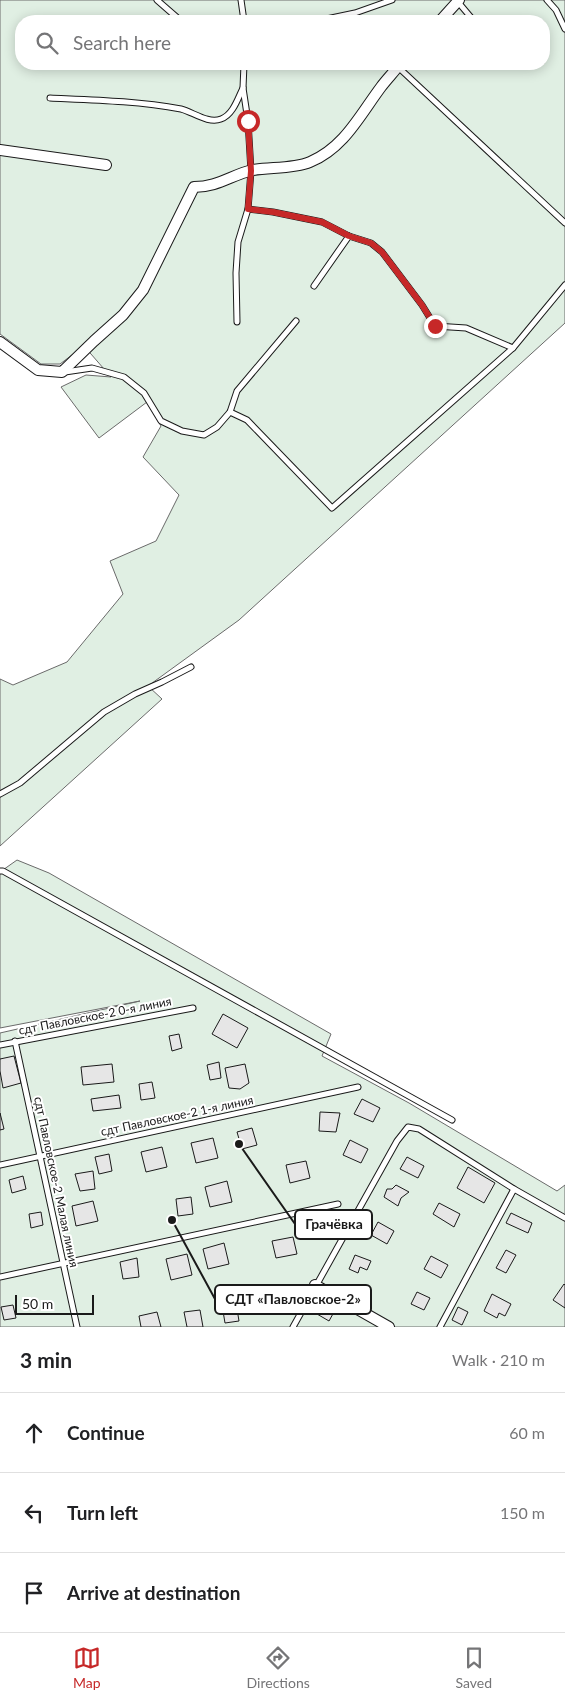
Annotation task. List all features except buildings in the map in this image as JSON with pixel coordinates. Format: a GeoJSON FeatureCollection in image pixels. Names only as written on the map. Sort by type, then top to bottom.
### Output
{"type":"FeatureCollection","features":[{"type":"Feature","properties":{"kind":"street"},"geometry":{"type":"LineString","coordinates":[[445,15],[458,1]]}},
{"type":"Feature","properties":{"kind":"street"},"geometry":{"type":"LineString","coordinates":[[0,342],[38,370],[62,372],[123,315],[143,290],[194,187],[218,184],[251,171],[309,162],[334,148],[359,120],[395,70]]}},
{"type":"Feature","properties":{"kind":"street"},"geometry":{"type":"LineString","coordinates":[[0,150],[106,165]]}},
{"type":"Feature","properties":{"kind":"street"},"geometry":{"type":"LineString","coordinates":[[316,1285],[389,1327]]}},
{"type":"Feature","properties":{"kind":"lane"},"geometry":{"type":"LineString","coordinates":[[158,0],[174,15]]}},
{"type":"Feature","properties":{"kind":"lane"},"geometry":{"type":"LineString","coordinates":[[241,0],[243,15]]}},
{"type":"Feature","properties":{"kind":"lane"},"geometry":{"type":"LineString","coordinates":[[346,15],[392,0]]}},
{"type":"Feature","properties":{"kind":"lane"},"geometry":{"type":"LineString","coordinates":[[547,0],[556,10],[565,29]]}},
{"type":"Feature","properties":{"kind":"lane"},"geometry":{"type":"LineString","coordinates":[[458,1],[469,15]]}},
{"type":"Feature","properties":{"kind":"lane"},"geometry":{"type":"LineString","coordinates":[[237,322],[236,273],[238,242],[248,209],[251,171],[248,121],[243,88],[244,70]]}},
{"type":"Feature","properties":{"kind":"lane"},"geometry":{"type":"LineString","coordinates":[[404,70],[565,223]]}},
{"type":"Feature","properties":{"kind":"lane"},"geometry":{"type":"LineString","coordinates":[[50,98],[128,101],[184,110],[212,120],[221,120],[231,112],[243,88]]}},
{"type":"Feature","properties":{"kind":"lane"},"geometry":{"type":"LineString","coordinates":[[248,209],[322,222],[349,236],[371,243],[382,252],[422,305],[435,326],[466,328],[513,348]]}},
{"type":"Feature","properties":{"kind":"lane"},"geometry":{"type":"LineString","coordinates":[[314,286],[349,236]]}},
{"type":"Feature","properties":{"kind":"lane"},"geometry":{"type":"LineString","coordinates":[[230,412],[247,420],[332,508],[513,348],[565,285]]}},
{"type":"Feature","properties":{"kind":"lane"},"geometry":{"type":"LineString","coordinates":[[62,372],[92,368],[124,377],[144,393],[161,422],[182,431],[204,435],[217,427],[230,412],[237,391],[296,320]]}},
{"type":"Feature","properties":{"kind":"lane"},"geometry":{"type":"LineString","coordinates":[[0,794],[20,783],[104,712],[191,666]]}},
{"type":"Feature","properties":{"kind":"lane"},"geometry":{"type":"LineString","coordinates":[[0,871],[452,1120]]}},
{"type":"Feature","properties":{"kind":"lane","name":"сдт Павловское-2 0-я линия"},"geometry":{"type":"LineString","coordinates":[[0,1045],[193,1008]]}},
{"type":"Feature","properties":{"kind":"lane","name":"сдт Павловское-2 Малая линия"},"geometry":{"type":"LineString","coordinates":[[15,1041],[77,1327]]}},
{"type":"Feature","properties":{"kind":"lane","name":"сдт Павловское-2 1-я линия"},"geometry":{"type":"LineString","coordinates":[[0,1165],[358,1087]]}},
{"type":"Feature","properties":{"kind":"lane"},"geometry":{"type":"LineString","coordinates":[[293,1327],[397,1141],[408,1128],[419,1129],[565,1218]]}},
{"type":"Feature","properties":{"kind":"lane"},"geometry":{"type":"LineString","coordinates":[[440,1327],[514,1188]]}},
{"type":"Feature","properties":{"kind":"lane"},"geometry":{"type":"LineString","coordinates":[[0,1277],[338,1204]]}},
{"type":"Feature","properties":{"kind":"green space"},"geometry":{"type":"Polygon","coordinates":[[[0,0],[565,0],[565,323],[239,620],[148,686],[162,699],[0,846],[0,679],[13,685],[67,662],[123,594],[110,561],[156,541],[179,495],[143,457],[161,426],[147,402],[99,438],[61,387],[86,375],[111,377],[84,346],[60,364],[41,364],[0,334],[0,0]]]}},
{"type":"Feature","properties":{"kind":"green space"},"geometry":{"type":"Polygon","coordinates":[[[17,860],[49,873],[331,1034],[322,1056],[409,1103],[557,1191],[565,1185],[565,1327],[0,1327],[0,1033],[140,1001],[0,1028],[0,872],[17,860]]]}},
{"type":"Feature","properties":{"kind":"place","name":"Грачёвка"},"geometry":{"type":"Point","coordinates":[239,1144]}},
{"type":"Feature","properties":{"kind":"place","name":"СДТ «Павловское-2»"},"geometry":{"type":"Point","coordinates":[172,1220]}},
{"type":"Feature","properties":{"kind":"route"},"geometry":{"type":"LineString","coordinates":[[248,121],[251,171],[248,209],[322,222],[349,236],[371,243],[382,252],[422,305],[435,326]]}}]}
